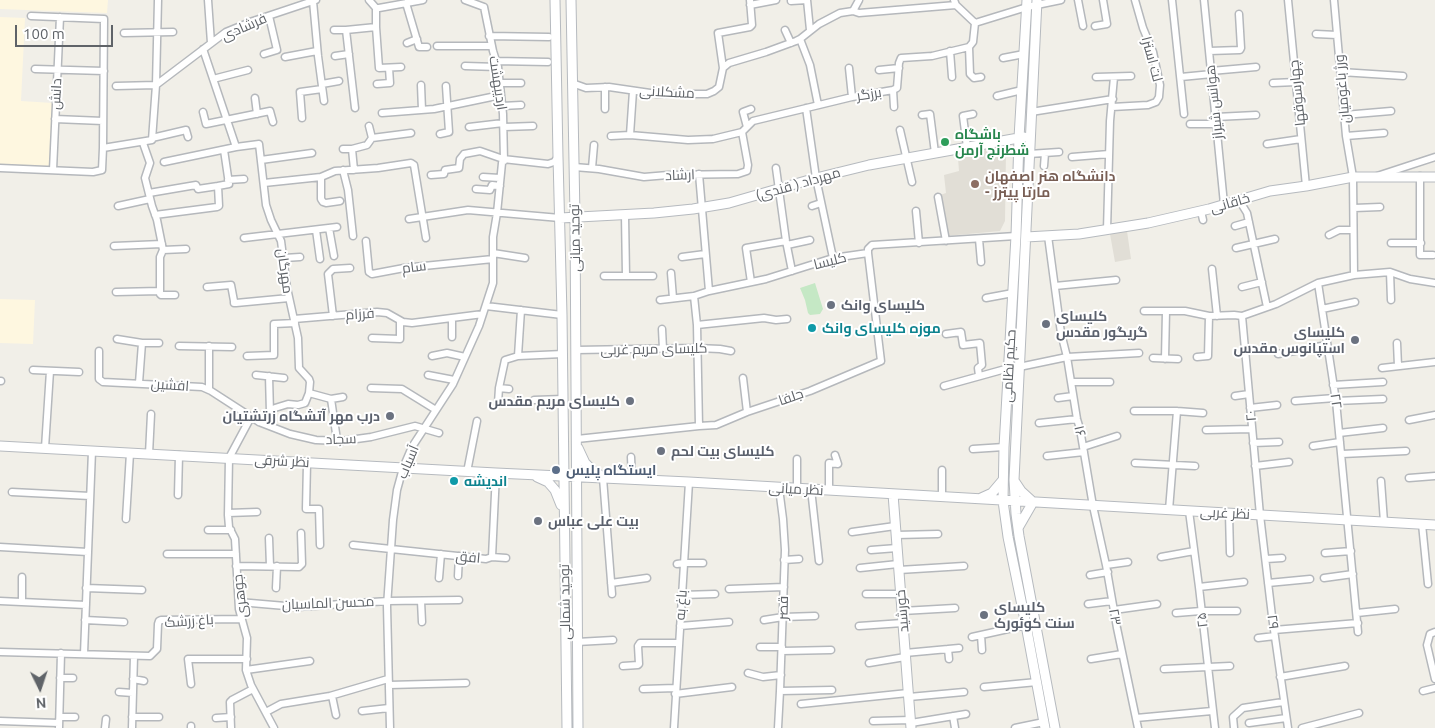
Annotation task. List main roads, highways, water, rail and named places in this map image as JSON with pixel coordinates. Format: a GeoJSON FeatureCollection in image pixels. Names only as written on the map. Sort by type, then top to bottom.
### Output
{"type":"FeatureCollection","features":[{"type":"Feature","properties":{"kind":"main road","name":"توحید میانی"},"geometry":{"type":"LineString","coordinates":[[555,0],[564,476]]}},
{"type":"Feature","properties":{"kind":"main road","name":"توحید میانی"},"geometry":{"type":"LineString","coordinates":[[570,0],[574,167],[576,476]]}},
{"type":"Feature","properties":{"kind":"main road","name":"حکیم نظامی"},"geometry":{"type":"LineString","coordinates":[[1027,3],[1019,138],[1021,236],[1019,367],[1014,480],[1018,529],[1055,728]]}},
{"type":"Feature","properties":{"kind":"main road","name":"حکیم نظامی"},"geometry":{"type":"LineString","coordinates":[[1037,3],[1029,154],[1013,293],[1004,447],[1003,501],[1008,537],[1044,725]]}},
{"type":"Feature","properties":{"kind":"main road","name":"مهرداد ( قندی)"},"geometry":{"type":"LineString","coordinates":[[560,218],[625,215],[701,208],[729,203],[869,165],[1030,136]]}},
{"type":"Feature","properties":{"kind":"main road","name":"خاقانی"},"geometry":{"type":"LineString","coordinates":[[1021,236],[1079,234],[1202,216],[1224,204],[1270,191],[1353,177],[1435,177]]}},
{"type":"Feature","properties":{"kind":"main road"},"geometry":{"type":"LineString","coordinates":[[577,441],[585,463],[603,478]]}},
{"type":"Feature","properties":{"kind":"main road","name":"نظر شرقی"},"geometry":{"type":"LineString","coordinates":[[0,446],[467,472],[576,476]]}},
{"type":"Feature","properties":{"kind":"main road"},"geometry":{"type":"LineString","coordinates":[[529,475],[548,482],[555,490],[564,513]]}},
{"type":"Feature","properties":{"kind":"main road","name":"توحید شمالی"},"geometry":{"type":"LineString","coordinates":[[564,476],[567,728]]}},
{"type":"Feature","properties":{"kind":"main road","name":"توحید شمالی"},"geometry":{"type":"LineString","coordinates":[[576,476],[578,728]]}},
{"type":"Feature","properties":{"kind":"main road","name":"نظر میانی"},"geometry":{"type":"LineString","coordinates":[[576,476],[1015,501]]}},
{"type":"Feature","properties":{"kind":"main road"},"geometry":{"type":"LineString","coordinates":[[977,499],[992,493],[1003,479]]}},
{"type":"Feature","properties":{"kind":"main road"},"geometry":{"type":"LineString","coordinates":[[1014,480],[1033,502],[1018,529]]}},
{"type":"Feature","properties":{"kind":"main road","name":"خورشید"},"geometry":{"type":"LineString","coordinates":[[893,494],[911,723]]}},
{"type":"Feature","properties":{"kind":"main road","name":"نظر غربی"},"geometry":{"type":"LineString","coordinates":[[1015,501],[1435,525]]}},
{"type":"Feature","properties":{"kind":"place","name":"باشگاه شطرنج آرمن"},"geometry":{"type":"Point","coordinates":[945,142]}},
{"type":"Feature","properties":{"kind":"place","name":"دانشگاه هنر اصفهان - مارتا پیترز"},"geometry":{"type":"Point","coordinates":[975,184]}},
{"type":"Feature","properties":{"kind":"place","name":"کلیسای وانک"},"geometry":{"type":"Point","coordinates":[831,305]}},
{"type":"Feature","properties":{"kind":"place","name":"کلیسای گریگور مقدس"},"geometry":{"type":"Point","coordinates":[1046,324]}},
{"type":"Feature","properties":{"kind":"place","name":"موزه کلیسای وانک"},"geometry":{"type":"Point","coordinates":[812,328]}},
{"type":"Feature","properties":{"kind":"place","name":"کلیسای استپانوس مقدس"},"geometry":{"type":"Point","coordinates":[1355,340]}},
{"type":"Feature","properties":{"kind":"place","name":"کلیسای مریم مقدس"},"geometry":{"type":"Point","coordinates":[630,401]}},
{"type":"Feature","properties":{"kind":"place","name":"درب مهر آتشگاه زرتشتیان"},"geometry":{"type":"Point","coordinates":[390,416]}},
{"type":"Feature","properties":{"kind":"place","name":"کلیسای بیت لحم"},"geometry":{"type":"Point","coordinates":[661,451]}},
{"type":"Feature","properties":{"kind":"place","name":"ایستگاه پلیس"},"geometry":{"type":"Point","coordinates":[556,470]}},
{"type":"Feature","properties":{"kind":"place","name":"اندیشه"},"geometry":{"type":"Point","coordinates":[454,481]}},
{"type":"Feature","properties":{"kind":"place","name":"بیت علی عباس"},"geometry":{"type":"Point","coordinates":[538,521]}},
{"type":"Feature","properties":{"kind":"place","name":"کلیسای سنت کوئورک"},"geometry":{"type":"Point","coordinates":[984,615]}}]}
